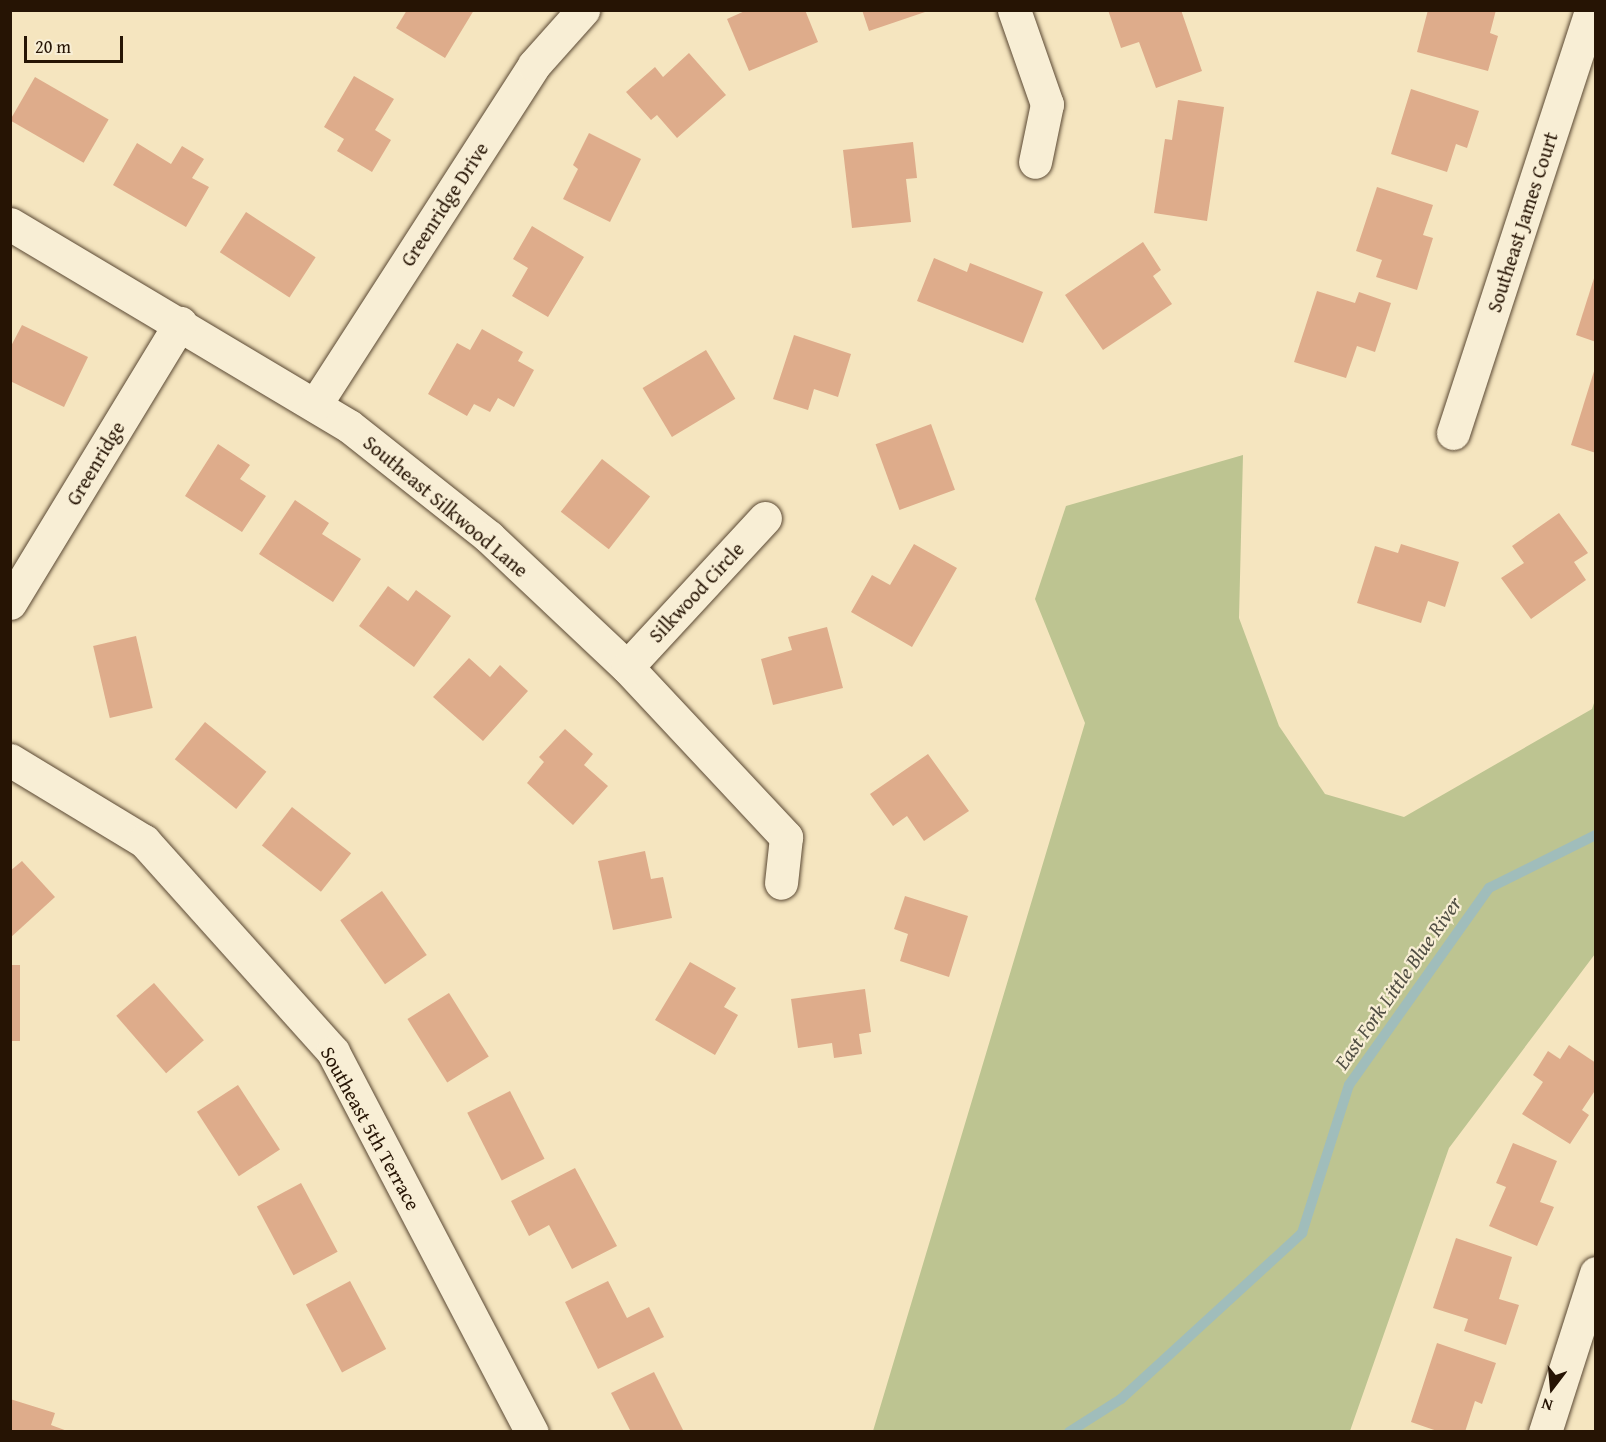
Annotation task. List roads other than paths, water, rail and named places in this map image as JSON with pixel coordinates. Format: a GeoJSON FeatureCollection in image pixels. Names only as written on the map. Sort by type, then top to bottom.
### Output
{"type":"FeatureCollection","features":[{"type":"Feature","properties":{"kind":"street","name":"Greenridge Drive"},"geometry":{"type":"LineString","coordinates":[[315,405],[534,64],[583,10]]}},
{"type":"Feature","properties":{"kind":"street"},"geometry":{"type":"LineString","coordinates":[[1014,10],[1047,104],[1035,162]]}},
{"type":"Feature","properties":{"kind":"street","name":"Southeast James Court"},"geometry":{"type":"LineString","coordinates":[[1453,433],[1591,10]]}},
{"type":"Feature","properties":{"kind":"street","name":"Southeast Silkwood Lane"},"geometry":{"type":"LineString","coordinates":[[10,224],[180,323],[349,426],[489,537],[627,667],[786,837],[781,883]]}},
{"type":"Feature","properties":{"kind":"street","name":"Greenridge"},"geometry":{"type":"LineString","coordinates":[[10,603],[180,323]]}},
{"type":"Feature","properties":{"kind":"street","name":"Silkwood Circle"},"geometry":{"type":"LineString","coordinates":[[627,667],[765,518]]}},
{"type":"Feature","properties":{"kind":"street","name":"Southeast 5th Terrace"},"geometry":{"type":"LineString","coordinates":[[10,760],[144,841],[333,1052],[532,1431]]}},
{"type":"Feature","properties":{"kind":"street"},"geometry":{"type":"LineString","coordinates":[[1545,1431],[1596,1273]]}},
{"type":"Feature","properties":{"kind":"waterway","name":"East Fork Little Blue River"},"geometry":{"type":"LineString","coordinates":[[1069,1432],[1121,1399],[1302,1233],[1349,1085],[1489,888],[1596,835]]}}]}
